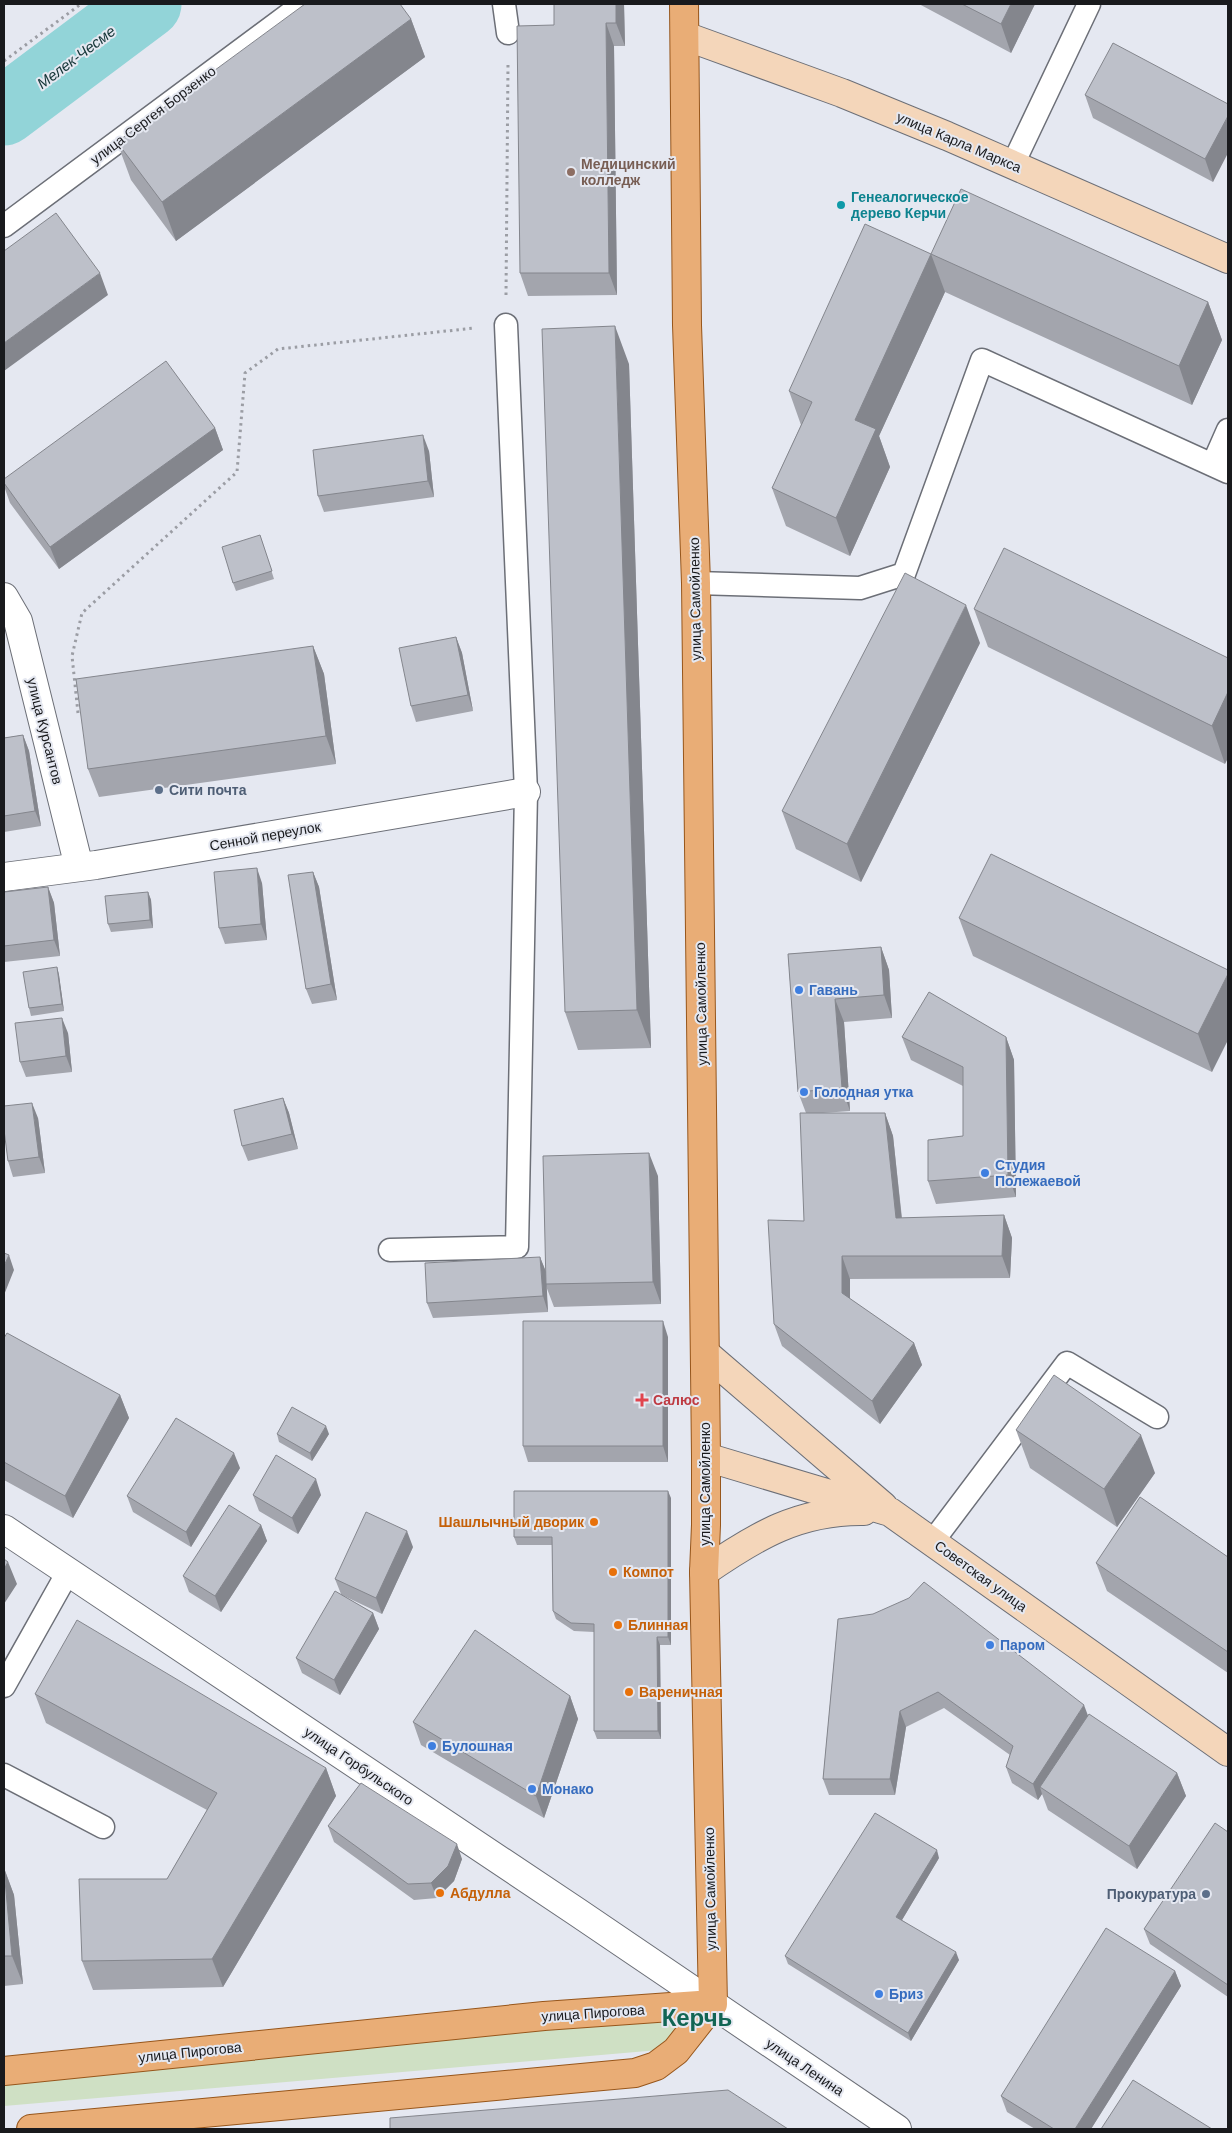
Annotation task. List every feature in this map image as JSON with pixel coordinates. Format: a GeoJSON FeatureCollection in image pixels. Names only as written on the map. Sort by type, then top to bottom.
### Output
{"type":"FeatureCollection","features":[{"type":"Feature","properties":{"kind":"main road","name":"улица Самойленко"},"geometry":{"type":"LineString","coordinates":[[684,4],[687,325],[696,583],[706,1457],[704,1572],[713,2004]]}},
{"type":"Feature","properties":{"kind":"main road","name":"улица Карла Маркса"},"geometry":{"type":"LineString","coordinates":[[685,36],[842,93],[1227,256]]}},
{"type":"Feature","properties":{"kind":"main road"},"geometry":{"type":"LineString","coordinates":[[705,1353],[890,1512]]}},
{"type":"Feature","properties":{"kind":"main road","name":"Советская улица"},"geometry":{"type":"LineString","coordinates":[[706,1457],[890,1512],[1228,1752]]}},
{"type":"Feature","properties":{"kind":"main road"},"geometry":{"type":"LineString","coordinates":[[704,1572],[745,1543],[796,1520],[839,1511],[890,1512]]}},
{"type":"Feature","properties":{"kind":"main road"},"geometry":{"type":"LineString","coordinates":[[31,2129],[634,2073],[656,2066],[676,2051],[713,2004]]}},
{"type":"Feature","properties":{"kind":"main road","name":"улица Пирогова"},"geometry":{"type":"LineString","coordinates":[[4,2071],[544,2016],[713,2004]]}},
{"type":"Feature","properties":{"kind":"street","name":"улица Курсантов"},"geometry":{"type":"LineString","coordinates":[[4,598],[18,621],[79,867]]}},
{"type":"Feature","properties":{"kind":"street","name":"Сенной переулок"},"geometry":{"type":"LineString","coordinates":[[4,877],[79,867],[526,792]]}},
{"type":"Feature","properties":{"kind":"street","name":"улица Горбульского"},"geometry":{"type":"LineString","coordinates":[[4,1529],[713,2004]]}},
{"type":"Feature","properties":{"kind":"street","name":"улица Ленина"},"geometry":{"type":"LineString","coordinates":[[713,2004],[897,2129]]}},
{"type":"Feature","properties":{"kind":"lane","name":"улица Сергея Борзенко"},"geometry":{"type":"LineString","coordinates":[[4,226],[303,4]]}},
{"type":"Feature","properties":{"kind":"lane"},"geometry":{"type":"LineString","coordinates":[[504,4],[508,33]]}},
{"type":"Feature","properties":{"kind":"lane"},"geometry":{"type":"LineString","coordinates":[[1013,164],[1089,4]]}},
{"type":"Feature","properties":{"kind":"lane"},"geometry":{"type":"LineString","coordinates":[[390,1250],[517,1247],[526,792],[506,325]]}},
{"type":"Feature","properties":{"kind":"lane"},"geometry":{"type":"LineString","coordinates":[[696,583],[860,588],[904,574],[982,360],[1220,468],[1228,430]]}},
{"type":"Feature","properties":{"kind":"lane"},"geometry":{"type":"LineString","coordinates":[[933,1541],[1067,1363],[1157,1417]]}},
{"type":"Feature","properties":{"kind":"lane"},"geometry":{"type":"LineString","coordinates":[[4,1686],[68,1572]]}},
{"type":"Feature","properties":{"kind":"lane"},"geometry":{"type":"LineString","coordinates":[[4,1775],[103,1827]]}},
{"type":"Feature","properties":{"kind":"path"},"geometry":{"type":"LineString","coordinates":[[4,61],[81,4]]}},
{"type":"Feature","properties":{"kind":"path"},"geometry":{"type":"LineString","coordinates":[[79,722],[72,656],[82,613],[236,472],[245,373],[278,349],[506,325],[508,33]]}},
{"type":"Feature","properties":{"kind":"green space"},"geometry":{"type":"Polygon","coordinates":[[[666,2014],[673,2021],[677,2030],[659,2050],[4,2106],[4,2063],[666,2014]]]}},
{"type":"Feature","properties":{"kind":"building"},"geometry":{"type":"Polygon","coordinates":[[[305,4],[400,4],[411,19],[162,202],[117,142],[305,4]]]}},
{"type":"Feature","properties":{"kind":"building","name":"Медицинский колледж"},"geometry":{"type":"Polygon","coordinates":[[[554,4],[616,4],[616,23],[606,23],[609,273],[520,273],[517,26],[554,25],[554,4]]]}},
{"type":"Feature","properties":{"kind":"building"},"geometry":{"type":"Polygon","coordinates":[[[962,4],[1011,4],[1001,24],[962,4]]]}},
{"type":"Feature","properties":{"kind":"building"},"geometry":{"type":"Polygon","coordinates":[[[1113,43],[1228,104],[1228,116],[1205,159],[1085,95],[1113,43]]]}},
{"type":"Feature","properties":{"kind":"building"},"geometry":{"type":"Polygon","coordinates":[[[961,189],[1208,302],[1179,366],[931,254],[961,189]]]}},
{"type":"Feature","properties":{"kind":"building"},"geometry":{"type":"Polygon","coordinates":[[[56,213],[100,273],[4,343],[4,251],[56,213]]]}},
{"type":"Feature","properties":{"kind":"building"},"geometry":{"type":"Polygon","coordinates":[[[865,224],[931,254],[855,420],[876,429],[836,518],[772,488],[812,402],[789,391],[865,224]]]}},
{"type":"Feature","properties":{"kind":"building"},"geometry":{"type":"Polygon","coordinates":[[[615,326],[637,1010],[565,1012],[542,329],[615,326]]]}},
{"type":"Feature","properties":{"kind":"building"},"geometry":{"type":"Polygon","coordinates":[[[166,361],[215,428],[50,547],[4,483],[4,479],[166,361]]]}},
{"type":"Feature","properties":{"kind":"building"},"geometry":{"type":"Polygon","coordinates":[[[423,435],[428,481],[318,496],[313,450],[423,435]]]}},
{"type":"Feature","properties":{"kind":"building"},"geometry":{"type":"Polygon","coordinates":[[[260,535],[272,571],[233,583],[222,547],[260,535]]]}},
{"type":"Feature","properties":{"kind":"building"},"geometry":{"type":"Polygon","coordinates":[[[1004,548],[1228,658],[1228,692],[1212,726],[974,609],[1004,548]]]}},
{"type":"Feature","properties":{"kind":"building"},"geometry":{"type":"Polygon","coordinates":[[[905,573],[966,605],[847,844],[782,811],[905,573]]]}},
{"type":"Feature","properties":{"kind":"building"},"geometry":{"type":"Polygon","coordinates":[[[456,637],[468,695],[411,706],[399,648],[456,637]]]}},
{"type":"Feature","properties":{"kind":"building"},"geometry":{"type":"Polygon","coordinates":[[[313,646],[326,736],[88,769],[76,679],[313,646]]]}},
{"type":"Feature","properties":{"kind":"building"},"geometry":{"type":"Polygon","coordinates":[[[23,735],[35,811],[4,816],[4,738],[23,735]]]}},
{"type":"Feature","properties":{"kind":"building"},"geometry":{"type":"Polygon","coordinates":[[[991,854],[1228,970],[1228,974],[1198,1034],[959,918],[991,854]]]}},
{"type":"Feature","properties":{"kind":"building"},"geometry":{"type":"Polygon","coordinates":[[[257,868],[261,924],[219,928],[214,872],[257,868]]]}},
{"type":"Feature","properties":{"kind":"building"},"geometry":{"type":"Polygon","coordinates":[[[313,872],[331,984],[306,989],[288,875],[313,872]]]}},
{"type":"Feature","properties":{"kind":"building"},"geometry":{"type":"Polygon","coordinates":[[[48,887],[54,940],[4,946],[4,892],[48,887]]]}},
{"type":"Feature","properties":{"kind":"building"},"geometry":{"type":"Polygon","coordinates":[[[148,892],[150,920],[108,924],[105,896],[148,892]]]}},
{"type":"Feature","properties":{"kind":"building"},"geometry":{"type":"Polygon","coordinates":[[[881,947],[884,995],[835,999],[842,1088],[798,1092],[788,954],[881,947]]]}},
{"type":"Feature","properties":{"kind":"building"},"geometry":{"type":"Polygon","coordinates":[[[57,967],[62,1004],[29,1008],[23,972],[57,967]]]}},
{"type":"Feature","properties":{"kind":"building"},"geometry":{"type":"Polygon","coordinates":[[[929,992],[1006,1037],[1008,1175],[928,1181],[928,1140],[963,1136],[963,1067],[902,1037],[929,992]]]}},
{"type":"Feature","properties":{"kind":"building"},"geometry":{"type":"Polygon","coordinates":[[[62,1018],[66,1056],[20,1062],[15,1023],[62,1018]]]}},
{"type":"Feature","properties":{"kind":"building"},"geometry":{"type":"Polygon","coordinates":[[[283,1098],[292,1134],[242,1146],[234,1110],[283,1098]]]}},
{"type":"Feature","properties":{"kind":"building"},"geometry":{"type":"Polygon","coordinates":[[[32,1103],[39,1157],[8,1161],[4,1130],[4,1106],[32,1103]]]}},
{"type":"Feature","properties":{"kind":"building"},"geometry":{"type":"Polygon","coordinates":[[[800,1113],[885,1113],[896,1218],[1004,1215],[1002,1256],[842,1256],[842,1293],[914,1343],[872,1401],[774,1324],[768,1220],[804,1221],[800,1113]]]}},
{"type":"Feature","properties":{"kind":"building"},"geometry":{"type":"Polygon","coordinates":[[[649,1153],[653,1282],[546,1284],[543,1156],[649,1153]]]}},
{"type":"Feature","properties":{"kind":"building"},"geometry":{"type":"Polygon","coordinates":[[[4,1253],[9,1255],[4,1266],[4,1253]]]}},
{"type":"Feature","properties":{"kind":"building"},"geometry":{"type":"Polygon","coordinates":[[[540,1257],[543,1296],[427,1303],[425,1263],[540,1257]]]}},
{"type":"Feature","properties":{"kind":"building"},"geometry":{"type":"Polygon","coordinates":[[[523,1321],[663,1321],[663,1446],[523,1446],[523,1321]]]}},
{"type":"Feature","properties":{"kind":"building"},"geometry":{"type":"Polygon","coordinates":[[[7,1333],[120,1395],[65,1496],[4,1462],[4,1338],[7,1333]]]}},
{"type":"Feature","properties":{"kind":"building"},"geometry":{"type":"Polygon","coordinates":[[[1054,1375],[1141,1435],[1104,1489],[1016,1430],[1054,1375]]]}},
{"type":"Feature","properties":{"kind":"building"},"geometry":{"type":"Polygon","coordinates":[[[292,1407],[326,1426],[310,1453],[277,1434],[292,1407]]]}},
{"type":"Feature","properties":{"kind":"building"},"geometry":{"type":"Polygon","coordinates":[[[176,1418],[234,1453],[186,1532],[127,1496],[176,1418]]]}},
{"type":"Feature","properties":{"kind":"building"},"geometry":{"type":"Polygon","coordinates":[[[276,1455],[316,1479],[292,1518],[253,1495],[276,1455]]]}},
{"type":"Feature","properties":{"kind":"building"},"geometry":{"type":"Polygon","coordinates":[[[514,1491],[668,1491],[668,1637],[657,1637],[658,1731],[594,1731],[594,1624],[571,1623],[553,1611],[552,1537],[514,1537],[514,1491]]]}},
{"type":"Feature","properties":{"kind":"building"},"geometry":{"type":"Polygon","coordinates":[[[1140,1497],[1228,1557],[1228,1652],[1096,1563],[1140,1497]]]}},
{"type":"Feature","properties":{"kind":"building"},"geometry":{"type":"Polygon","coordinates":[[[229,1505],[261,1525],[215,1596],[183,1576],[229,1505]]]}},
{"type":"Feature","properties":{"kind":"building"},"geometry":{"type":"Polygon","coordinates":[[[366,1512],[407,1531],[376,1598],[335,1579],[366,1512]]]}},
{"type":"Feature","properties":{"kind":"building"},"geometry":{"type":"Polygon","coordinates":[[[4,1559],[8,1562],[4,1569],[4,1559]]]}},
{"type":"Feature","properties":{"kind":"building"},"geometry":{"type":"Polygon","coordinates":[[[924,1582],[1084,1705],[1033,1784],[1006,1767],[1013,1746],[938,1692],[900,1711],[890,1779],[823,1779],[838,1619],[873,1614],[909,1598],[924,1582]]]}},
{"type":"Feature","properties":{"kind":"building"},"geometry":{"type":"Polygon","coordinates":[[[335,1591],[373,1613],[334,1680],[296,1658],[335,1591]]]}},
{"type":"Feature","properties":{"kind":"building"},"geometry":{"type":"Polygon","coordinates":[[[77,1620],[326,1768],[212,1959],[82,1961],[79,1879],[167,1879],[217,1793],[35,1694],[77,1620]]]}},
{"type":"Feature","properties":{"kind":"building"},"geometry":{"type":"Polygon","coordinates":[[[475,1630],[570,1696],[536,1796],[413,1722],[475,1630]]]}},
{"type":"Feature","properties":{"kind":"building"},"geometry":{"type":"Polygon","coordinates":[[[1089,1714],[1177,1773],[1129,1846],[1040,1787],[1089,1714]]]}},
{"type":"Feature","properties":{"kind":"building"},"geometry":{"type":"Polygon","coordinates":[[[361,1783],[457,1844],[448,1866],[431,1883],[408,1884],[328,1826],[361,1783]]]}},
{"type":"Feature","properties":{"kind":"building"},"geometry":{"type":"Polygon","coordinates":[[[875,1813],[937,1850],[896,1917],[956,1952],[908,2033],[785,1956],[875,1813]]]}},
{"type":"Feature","properties":{"kind":"building","name":"Прокуратура"},"geometry":{"type":"Polygon","coordinates":[[[1215,1823],[1228,1832],[1228,1985],[1144,1929],[1215,1823]]]}},
{"type":"Feature","properties":{"kind":"building"},"geometry":{"type":"Polygon","coordinates":[[[4,1870],[12,1956],[4,1956],[4,1870]]]}},
{"type":"Feature","properties":{"kind":"building"},"geometry":{"type":"Polygon","coordinates":[[[1106,1928],[1175,1971],[1075,2129],[1054,2129],[1001,2096],[1106,1928]]]}},
{"type":"Feature","properties":{"kind":"building"},"geometry":{"type":"Polygon","coordinates":[[[1133,2080],[1212,2129],[1101,2129],[1133,2080]]]}},
{"type":"Feature","properties":{"kind":"building"},"geometry":{"type":"Polygon","coordinates":[[[728,2090],[788,2129],[390,2129],[390,2118],[728,2090]]]}},
{"type":"Feature","properties":{"kind":"waterway","name":"Мелек-Чесме"},"geometry":{"type":"LineString","coordinates":[[4,111],[147,4]]}},
{"type":"Feature","properties":{"kind":"place","name":"Медицинский колледж"},"geometry":{"type":"Point","coordinates":[571,172]}},
{"type":"Feature","properties":{"kind":"place","name":"Генеалогическое дерево Керчи"},"geometry":{"type":"Point","coordinates":[841,205]}},
{"type":"Feature","properties":{"kind":"place","name":"Сити почта"},"geometry":{"type":"Point","coordinates":[159,790]}},
{"type":"Feature","properties":{"kind":"place","name":"Гавань"},"geometry":{"type":"Point","coordinates":[799,990]}},
{"type":"Feature","properties":{"kind":"place","name":"Голодная утка"},"geometry":{"type":"Point","coordinates":[804,1092]}},
{"type":"Feature","properties":{"kind":"place","name":"Студия Полежаевой"},"geometry":{"type":"Point","coordinates":[985,1173]}},
{"type":"Feature","properties":{"kind":"place","name":"Салюс"},"geometry":{"type":"Point","coordinates":[642,1400]}},
{"type":"Feature","properties":{"kind":"place","name":"Шашлычный дворик"},"geometry":{"type":"Point","coordinates":[594,1522]}},
{"type":"Feature","properties":{"kind":"place","name":"Компот"},"geometry":{"type":"Point","coordinates":[613,1572]}},
{"type":"Feature","properties":{"kind":"place","name":"Блинная"},"geometry":{"type":"Point","coordinates":[618,1625]}},
{"type":"Feature","properties":{"kind":"place","name":"Паром"},"geometry":{"type":"Point","coordinates":[990,1645]}},
{"type":"Feature","properties":{"kind":"place","name":"Вареничная"},"geometry":{"type":"Point","coordinates":[629,1692]}},
{"type":"Feature","properties":{"kind":"place","name":"Булошная"},"geometry":{"type":"Point","coordinates":[432,1746]}},
{"type":"Feature","properties":{"kind":"place","name":"Монако"},"geometry":{"type":"Point","coordinates":[532,1789]}},
{"type":"Feature","properties":{"kind":"place","name":"Абдулла"},"geometry":{"type":"Point","coordinates":[440,1893]}},
{"type":"Feature","properties":{"kind":"place","name":"Прокуратура"},"geometry":{"type":"Point","coordinates":[1206,1894]}},
{"type":"Feature","properties":{"kind":"place","name":"Бриз"},"geometry":{"type":"Point","coordinates":[879,1994]}},
{"type":"Feature","properties":{"kind":"district","name":"Керчь"},"geometry":{"type":"Point","coordinates":[697,2017]}}]}
